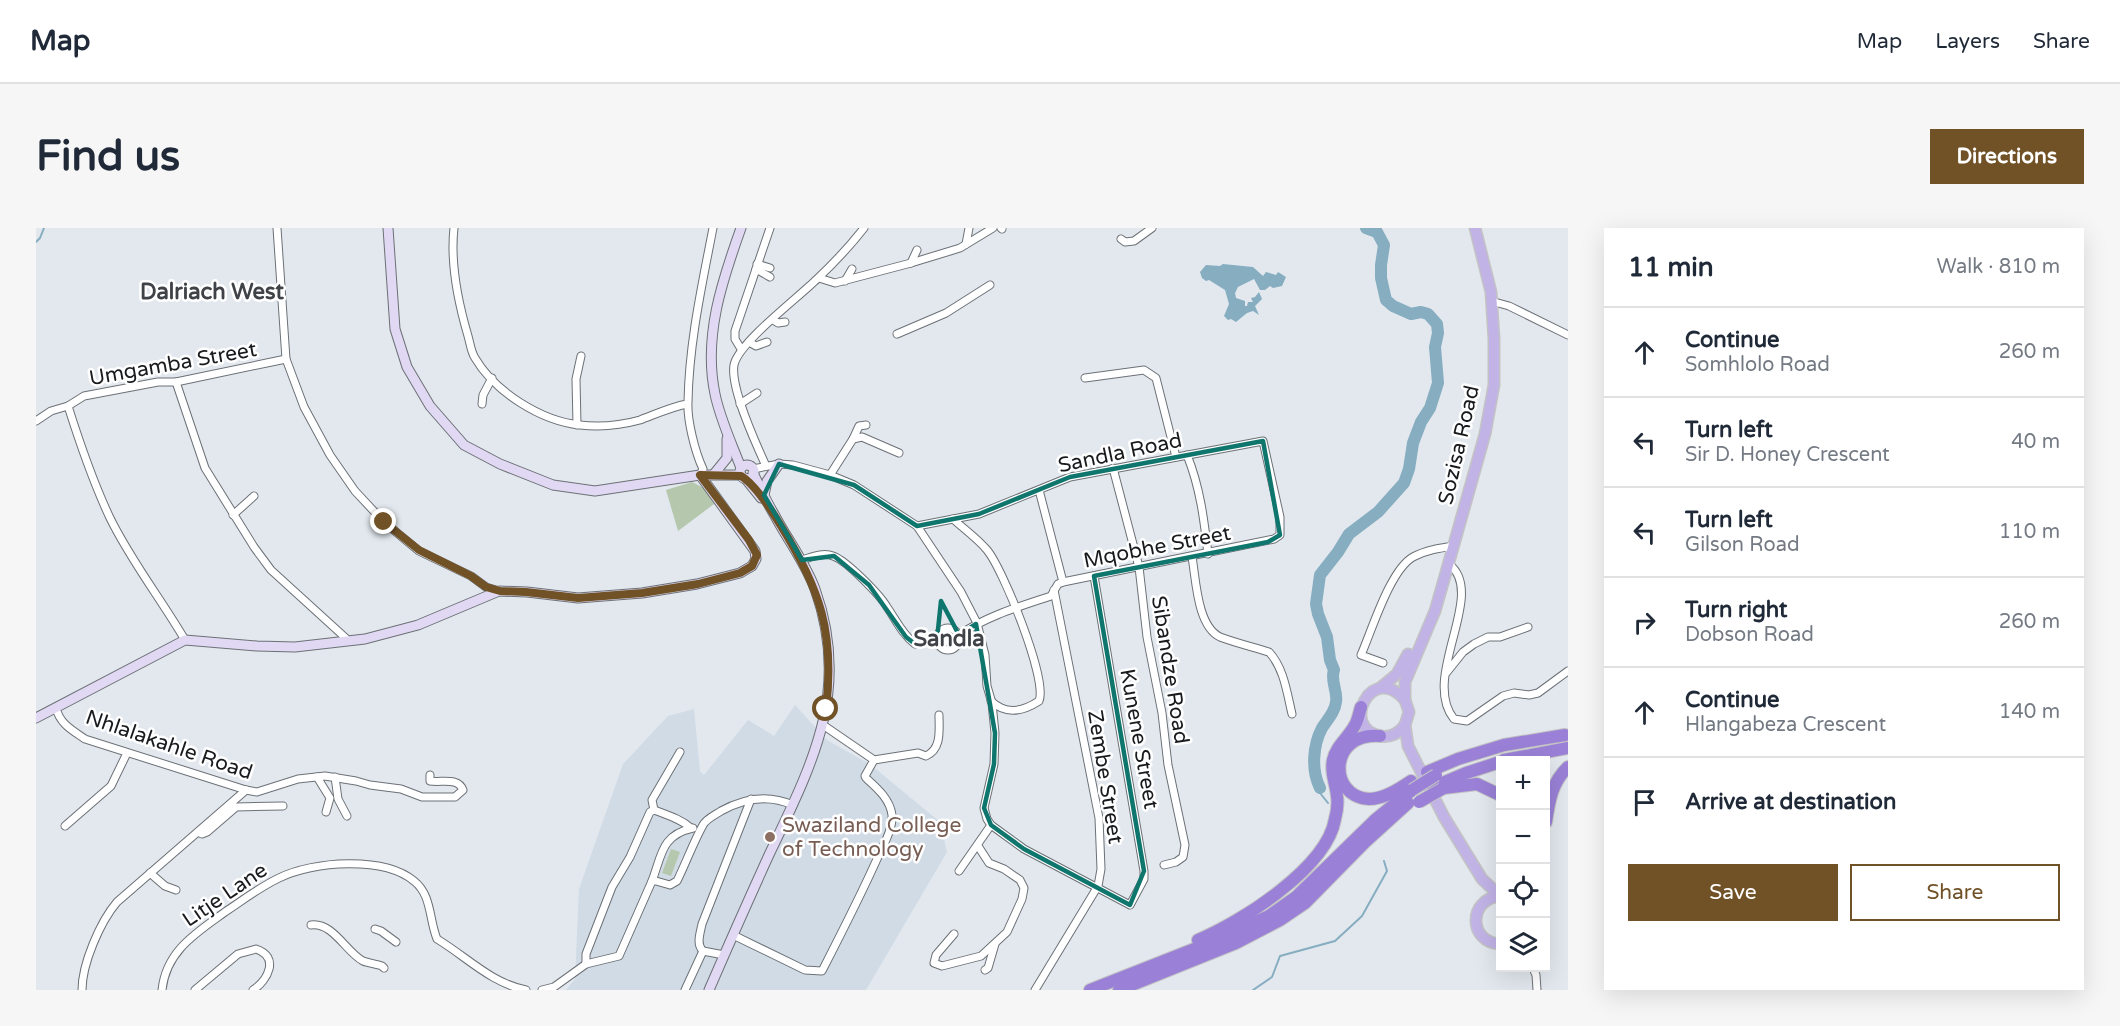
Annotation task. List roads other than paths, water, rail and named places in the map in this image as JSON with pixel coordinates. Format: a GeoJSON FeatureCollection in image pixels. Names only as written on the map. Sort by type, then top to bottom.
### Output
{"type":"FeatureCollection","features":[{"type":"Feature","properties":{"kind":"highway"},"geometry":{"type":"LineString","coordinates":[[1139,972],[1161,955],[1204,937],[1254,909],[1290,882],[1314,858],[1328,838],[1335,821],[1338,797],[1333,777],[1333,761],[1337,750],[1356,724],[1361,707]]}},
{"type":"Feature","properties":{"kind":"highway"},"geometry":{"type":"LineString","coordinates":[[1090,990],[1230,935],[1269,916],[1296,897],[1376,820],[1434,781],[1502,750],[1566,735]]}},
{"type":"Feature","properties":{"kind":"highway"},"geometry":{"type":"LineString","coordinates":[[1383,736],[1364,736],[1347,747],[1342,754],[1339,769],[1345,785],[1367,799],[1377,798],[1397,790],[1414,793]]}},
{"type":"Feature","properties":{"kind":"highway"},"geometry":{"type":"LineString","coordinates":[[1527,756],[1568,748]]}},
{"type":"Feature","properties":{"kind":"highway"},"geometry":{"type":"LineString","coordinates":[[1434,781],[1496,763]]}},
{"type":"Feature","properties":{"kind":"highway"},"geometry":{"type":"LineString","coordinates":[[1548,810],[1556,782],[1568,767]]}},
{"type":"Feature","properties":{"kind":"highway"},"geometry":{"type":"LineString","coordinates":[[1434,781],[1477,784],[1496,793]]}},
{"type":"Feature","properties":{"kind":"highway"},"geometry":{"type":"LineString","coordinates":[[1119,990],[1236,943],[1281,920],[1305,903],[1414,793]]}},
{"type":"Feature","properties":{"kind":"main road","name":"Sozisa Road"},"geometry":{"type":"LineString","coordinates":[[1427,631],[1449,564],[1485,434],[1494,386],[1491,302],[1475,228]]}},
{"type":"Feature","properties":{"kind":"main road"},"geometry":{"type":"LineString","coordinates":[[1416,763],[1405,750],[1383,736],[1369,731],[1360,714],[1365,697],[1397,674],[1412,648],[1427,631]]}},
{"type":"Feature","properties":{"kind":"main road"},"geometry":{"type":"LineString","coordinates":[[1427,631],[1405,682],[1405,699],[1409,712],[1405,725],[1408,746],[1444,817],[1482,879],[1496,892]]}},
{"type":"Feature","properties":{"kind":"main road"},"geometry":{"type":"LineString","coordinates":[[1380,688],[1394,690],[1405,699]]}},
{"type":"Feature","properties":{"kind":"main road"},"geometry":{"type":"LineString","coordinates":[[1383,736],[1397,733],[1405,725]]}},
{"type":"Feature","properties":{"kind":"main road"},"geometry":{"type":"LineString","coordinates":[[1474,866],[1482,891],[1481,905],[1476,916],[1478,928],[1485,939],[1496,943]]}},
{"type":"Feature","properties":{"kind":"main road"},"geometry":{"type":"LineString","coordinates":[[1481,905],[1490,898],[1496,897]]}},
{"type":"Feature","properties":{"kind":"street"},"geometry":{"type":"LineString","coordinates":[[277,228],[286,359],[304,407],[330,455],[355,491],[384,522],[419,550],[471,576],[486,587],[500,591],[578,598],[642,593],[698,584],[740,573],[752,566],[756,559],[755,551],[700,475]]}},
{"type":"Feature","properties":{"kind":"street"},"geometry":{"type":"LineString","coordinates":[[388,228],[395,329],[406,368],[430,406],[464,445],[500,464],[553,485],[595,490],[746,471],[779,464],[793,465],[830,475],[854,485],[917,526],[961,592],[977,623],[985,655],[987,686],[995,734],[994,764],[984,808],[991,825],[1024,849],[1098,886]]}},
{"type":"Feature","properties":{"kind":"street"},"geometry":{"type":"LineString","coordinates":[[454,228],[452,243],[455,276],[463,318],[474,357],[492,378],[528,409],[555,420],[577,425],[610,425],[637,420],[674,406],[687,404]]}},
{"type":"Feature","properties":{"kind":"street"},"geometry":{"type":"LineString","coordinates":[[700,475],[703,469],[687,404],[697,310],[713,228]]}},
{"type":"Feature","properties":{"kind":"street"},"geometry":{"type":"LineString","coordinates":[[709,990],[818,746],[828,691],[828,643],[815,589],[802,560],[746,471],[728,434],[715,395],[711,344],[713,318],[741,228]]}},
{"type":"Feature","properties":{"kind":"street"},"geometry":{"type":"LineString","coordinates":[[741,349],[735,339],[735,331],[770,228]]}},
{"type":"Feature","properties":{"kind":"street"},"geometry":{"type":"LineString","coordinates":[[766,466],[740,404],[734,366],[741,349],[819,278],[864,228]]}},
{"type":"Feature","properties":{"kind":"street"},"geometry":{"type":"LineString","coordinates":[[966,244],[969,228]]}},
{"type":"Feature","properties":{"kind":"street"},"geometry":{"type":"LineString","coordinates":[[819,278],[835,283],[911,263],[966,244],[986,230],[993,228]]}},
{"type":"Feature","properties":{"kind":"street"},"geometry":{"type":"LineString","coordinates":[[1121,239],[1125,243],[1134,241],[1152,228]]}},
{"type":"Feature","properties":{"kind":"street"},"geometry":{"type":"LineString","coordinates":[[911,263],[917,250]]}},
{"type":"Feature","properties":{"kind":"street"},"geometry":{"type":"LineString","coordinates":[[757,266],[770,268]]}},
{"type":"Feature","properties":{"kind":"street"},"geometry":{"type":"LineString","coordinates":[[757,266],[770,277]]}},
{"type":"Feature","properties":{"kind":"street"},"geometry":{"type":"LineString","coordinates":[[845,281],[852,269]]}},
{"type":"Feature","properties":{"kind":"street"},"geometry":{"type":"LineString","coordinates":[[897,334],[946,313],[990,285]]}},
{"type":"Feature","properties":{"kind":"street"},"geometry":{"type":"LineString","coordinates":[[1491,302],[1509,306],[1568,335]]}},
{"type":"Feature","properties":{"kind":"street"},"geometry":{"type":"LineString","coordinates":[[773,320],[778,323],[785,322]]}},
{"type":"Feature","properties":{"kind":"street"},"geometry":{"type":"LineString","coordinates":[[749,342],[756,346],[767,342]]}},
{"type":"Feature","properties":{"kind":"street"},"geometry":{"type":"LineString","coordinates":[[577,425],[576,378],[581,356]]}},
{"type":"Feature","properties":{"kind":"street","name":"Umgamba Street"},"geometry":{"type":"LineString","coordinates":[[36,421],[51,411],[68,406],[84,396],[158,382],[176,382],[286,359]]}},
{"type":"Feature","properties":{"kind":"street"},"geometry":{"type":"LineString","coordinates":[[1085,378],[1144,370],[1156,378],[1176,457]]}},
{"type":"Feature","properties":{"kind":"street"},"geometry":{"type":"LineString","coordinates":[[482,404],[483,395],[492,378]]}},
{"type":"Feature","properties":{"kind":"street"},"geometry":{"type":"LineString","coordinates":[[176,382],[205,468],[254,547],[271,570],[349,641]]}},
{"type":"Feature","properties":{"kind":"street"},"geometry":{"type":"LineString","coordinates":[[740,404],[757,393]]}},
{"type":"Feature","properties":{"kind":"street"},"geometry":{"type":"LineString","coordinates":[[68,406],[81,447],[111,519],[185,640]]}},
{"type":"Feature","properties":{"kind":"street"},"geometry":{"type":"LineString","coordinates":[[830,475],[859,426],[866,425]]}},
{"type":"Feature","properties":{"kind":"street"},"geometry":{"type":"LineString","coordinates":[[717,474],[727,458],[728,434]]}},
{"type":"Feature","properties":{"kind":"street"},"geometry":{"type":"LineString","coordinates":[[853,439],[862,437],[899,453]]}},
{"type":"Feature","properties":{"kind":"street","name":"Sandla Road"},"geometry":{"type":"LineString","coordinates":[[917,526],[989,511],[1070,477],[1263,441]]}},
{"type":"Feature","properties":{"kind":"street","name":"Mqobhe Street"},"geometry":{"type":"LineString","coordinates":[[959,635],[977,623],[1050,596],[1058,584],[1063,582],[1268,542],[1280,535],[1280,517],[1263,441]]}},
{"type":"Feature","properties":{"kind":"street"},"geometry":{"type":"LineString","coordinates":[[1187,455],[1199,489],[1208,554]]}},
{"type":"Feature","properties":{"kind":"street"},"geometry":{"type":"LineString","coordinates":[[764,495],[767,481],[779,464]]}},
{"type":"Feature","properties":{"kind":"street","name":"Sibandze Road"},"geometry":{"type":"LineString","coordinates":[[1113,468],[1139,567],[1147,637],[1162,713],[1168,765],[1185,845],[1183,857],[1176,862],[1164,865]]}},
{"type":"Feature","properties":{"kind":"street"},"geometry":{"type":"LineString","coordinates":[[746,471],[764,495],[774,514]]}},
{"type":"Feature","properties":{"kind":"street"},"geometry":{"type":"LineString","coordinates":[[1039,490],[1063,582]]}},
{"type":"Feature","properties":{"kind":"street"},"geometry":{"type":"LineString","coordinates":[[233,515],[254,496]]}},
{"type":"Feature","properties":{"kind":"street"},"geometry":{"type":"LineString","coordinates":[[953,519],[988,550],[1005,580],[1031,652],[1039,686],[1040,698],[1026,708],[1012,711],[997,706],[991,700]]}},
{"type":"Feature","properties":{"kind":"street"},"geometry":{"type":"LineString","coordinates":[[1383,663],[1361,655],[1391,583],[1401,567],[1411,558],[1422,553],[1454,546]]}},
{"type":"Feature","properties":{"kind":"street"},"geometry":{"type":"LineString","coordinates":[[802,560],[821,554],[834,556],[869,585],[886,604],[906,637],[915,644],[937,639]]}},
{"type":"Feature","properties":{"kind":"street"},"geometry":{"type":"LineString","coordinates":[[1192,557],[1203,617],[1212,631],[1219,636],[1269,652],[1275,658],[1292,714]]}},
{"type":"Feature","properties":{"kind":"street"},"geometry":{"type":"LineString","coordinates":[[1449,564],[1459,576],[1462,595],[1446,674],[1444,701],[1454,719],[1467,721],[1508,694],[1538,693],[1568,671]]}},
{"type":"Feature","properties":{"kind":"street","name":"Kunene Street"},"geometry":{"type":"LineString","coordinates":[[1094,576],[1144,871],[1144,879],[1130,905],[1098,886]]}},
{"type":"Feature","properties":{"kind":"street","name":"Zembe Street"},"geometry":{"type":"LineString","coordinates":[[1035,990],[1098,886],[1101,860],[1099,818],[1054,590]]}},
{"type":"Feature","properties":{"kind":"street"},"geometry":{"type":"LineString","coordinates":[[36,718],[185,640],[296,647],[349,641],[418,626],[500,591]]}},
{"type":"Feature","properties":{"kind":"street"},"geometry":{"type":"LineString","coordinates":[[1446,674],[1463,652],[1474,644],[1488,637],[1500,637],[1528,627]]}},
{"type":"Feature","properties":{"kind":"street"},"geometry":{"type":"LineString","coordinates":[[946,628],[954,629],[959,635],[956,647],[948,650],[941,647],[937,639],[939,632],[946,628]]}},
{"type":"Feature","properties":{"kind":"street","name":"Nhlalakahle Road"},"geometry":{"type":"LineString","coordinates":[[56,708],[63,724],[85,739],[257,792],[298,779],[316,777],[335,777],[401,789],[422,797],[455,797],[463,790],[456,781],[430,781],[430,775]]}},
{"type":"Feature","properties":{"kind":"street"},"geometry":{"type":"LineString","coordinates":[[823,725],[874,760],[918,753],[926,756],[931,754],[937,746],[939,715]]}},
{"type":"Feature","properties":{"kind":"street"},"geometry":{"type":"LineString","coordinates":[[654,810],[652,800],[680,752]]}},
{"type":"Feature","properties":{"kind":"street"},"geometry":{"type":"LineString","coordinates":[[65,826],[111,786],[127,753]]}},
{"type":"Feature","properties":{"kind":"street"},"geometry":{"type":"LineString","coordinates":[[733,935],[805,970],[822,971],[858,902],[890,831],[892,816],[889,805],[883,794],[865,776],[874,760]]}},
{"type":"Feature","properties":{"kind":"street"},"geometry":{"type":"LineString","coordinates":[[316,777],[330,798],[326,812]]}},
{"type":"Feature","properties":{"kind":"street"},"geometry":{"type":"LineString","coordinates":[[335,777],[338,798],[347,816]]}},
{"type":"Feature","properties":{"kind":"street"},"geometry":{"type":"LineString","coordinates":[[82,990],[92,950],[108,913],[117,902],[246,790]]}},
{"type":"Feature","properties":{"kind":"street"},"geometry":{"type":"LineString","coordinates":[[652,881],[656,880],[670,885],[677,881],[704,823],[735,803],[751,799],[772,799],[793,805]]}},
{"type":"Feature","properties":{"kind":"street"},"geometry":{"type":"LineString","coordinates":[[724,955],[703,951],[699,946],[702,924],[751,799]]}},
{"type":"Feature","properties":{"kind":"street"},"geometry":{"type":"LineString","coordinates":[[198,832],[202,834],[207,832],[236,807],[283,806]]}},
{"type":"Feature","properties":{"kind":"street"},"geometry":{"type":"LineString","coordinates":[[654,810],[686,823],[691,828]]}},
{"type":"Feature","properties":{"kind":"street"},"geometry":{"type":"LineString","coordinates":[[586,964],[586,954],[612,887],[630,857],[646,817],[654,810]]}},
{"type":"Feature","properties":{"kind":"street"},"geometry":{"type":"LineString","coordinates":[[959,871],[991,825]]}},
{"type":"Feature","properties":{"kind":"street"},"geometry":{"type":"LineString","coordinates":[[542,990],[554,987],[586,964],[619,956],[666,843],[672,835],[691,828],[701,828]]}},
{"type":"Feature","properties":{"kind":"street"},"geometry":{"type":"LineString","coordinates":[[954,934],[936,955],[934,963],[937,965],[942,966],[981,956],[1007,933],[1022,899],[1024,888],[1020,880],[1004,869],[988,863],[978,846]]}},
{"type":"Feature","properties":{"kind":"street","name":"Litje Lane"},"geometry":{"type":"LineString","coordinates":[[162,990],[163,977],[176,952],[198,931],[281,877],[344,863],[378,866],[400,871],[416,882],[427,898],[437,939],[495,980],[510,987],[526,990]]}},
{"type":"Feature","properties":{"kind":"street"},"geometry":{"type":"LineString","coordinates":[[150,873],[165,886],[176,890]]}},
{"type":"Feature","properties":{"kind":"street"},"geometry":{"type":"LineString","coordinates":[[311,925],[317,924],[330,930],[363,961],[384,968]]}},
{"type":"Feature","properties":{"kind":"street"},"geometry":{"type":"LineString","coordinates":[[375,929],[396,942]]}},
{"type":"Feature","properties":{"kind":"street"},"geometry":{"type":"LineString","coordinates":[[985,970],[988,968],[996,942]]}},
{"type":"Feature","properties":{"kind":"street"},"geometry":{"type":"LineString","coordinates":[[195,990],[238,954],[256,949],[265,954],[269,963],[269,974],[263,984],[253,990]]}},
{"type":"Feature","properties":{"kind":"street"},"geometry":{"type":"LineString","coordinates":[[685,990],[703,951]]}},
{"type":"Feature","properties":{"kind":"street"},"geometry":{"type":"LineString","coordinates":[[1535,972],[1537,990]]}},
{"type":"Feature","properties":{"kind":"water"},"geometry":{"type":"Polygon","coordinates":[[[1223,264],[1253,267],[1263,276],[1266,272],[1276,275],[1278,272],[1286,277],[1282,286],[1273,288],[1270,286],[1265,290],[1260,290],[1254,279],[1238,287],[1235,293],[1236,298],[1245,301],[1245,306],[1248,302],[1253,302],[1251,298],[1259,292],[1262,299],[1255,306],[1259,315],[1253,311],[1236,322],[1224,316],[1229,304],[1225,290],[1209,280],[1206,281],[1200,272],[1206,265],[1220,266],[1223,264]]]}},
{"type":"Feature","properties":{"kind":"waterway"},"geometry":{"type":"LineString","coordinates":[[36,242],[44,228]]}},
{"type":"Feature","properties":{"kind":"waterway"},"geometry":{"type":"LineString","coordinates":[[1320,788],[1314,766],[1315,750],[1322,728],[1334,709],[1336,698],[1334,670],[1330,660],[1327,637],[1316,604],[1320,575],[1349,534],[1378,512],[1404,483],[1409,469],[1413,443],[1421,422],[1430,408],[1438,383],[1435,347],[1437,324],[1428,314],[1421,312],[1411,314],[1393,306],[1386,300],[1381,278],[1384,245],[1377,232],[1366,228]]}},
{"type":"Feature","properties":{"kind":"waterway"},"geometry":{"type":"LineString","coordinates":[[1320,788],[1320,793],[1328,803]]}},
{"type":"Feature","properties":{"kind":"waterway"},"geometry":{"type":"LineString","coordinates":[[1253,990],[1272,977],[1280,956],[1335,941],[1362,916],[1387,871],[1384,861]]}},
{"type":"Feature","properties":{"kind":"place","name":"Swaziland College of Technology"},"geometry":{"type":"Point","coordinates":[770,837]}},
{"type":"Feature","properties":{"kind":"district","name":"Dalriach West"},"geometry":{"type":"Point","coordinates":[212,292]}},
{"type":"Feature","properties":{"kind":"district","name":"Sandla"},"geometry":{"type":"Point","coordinates":[949,639]}}]}
